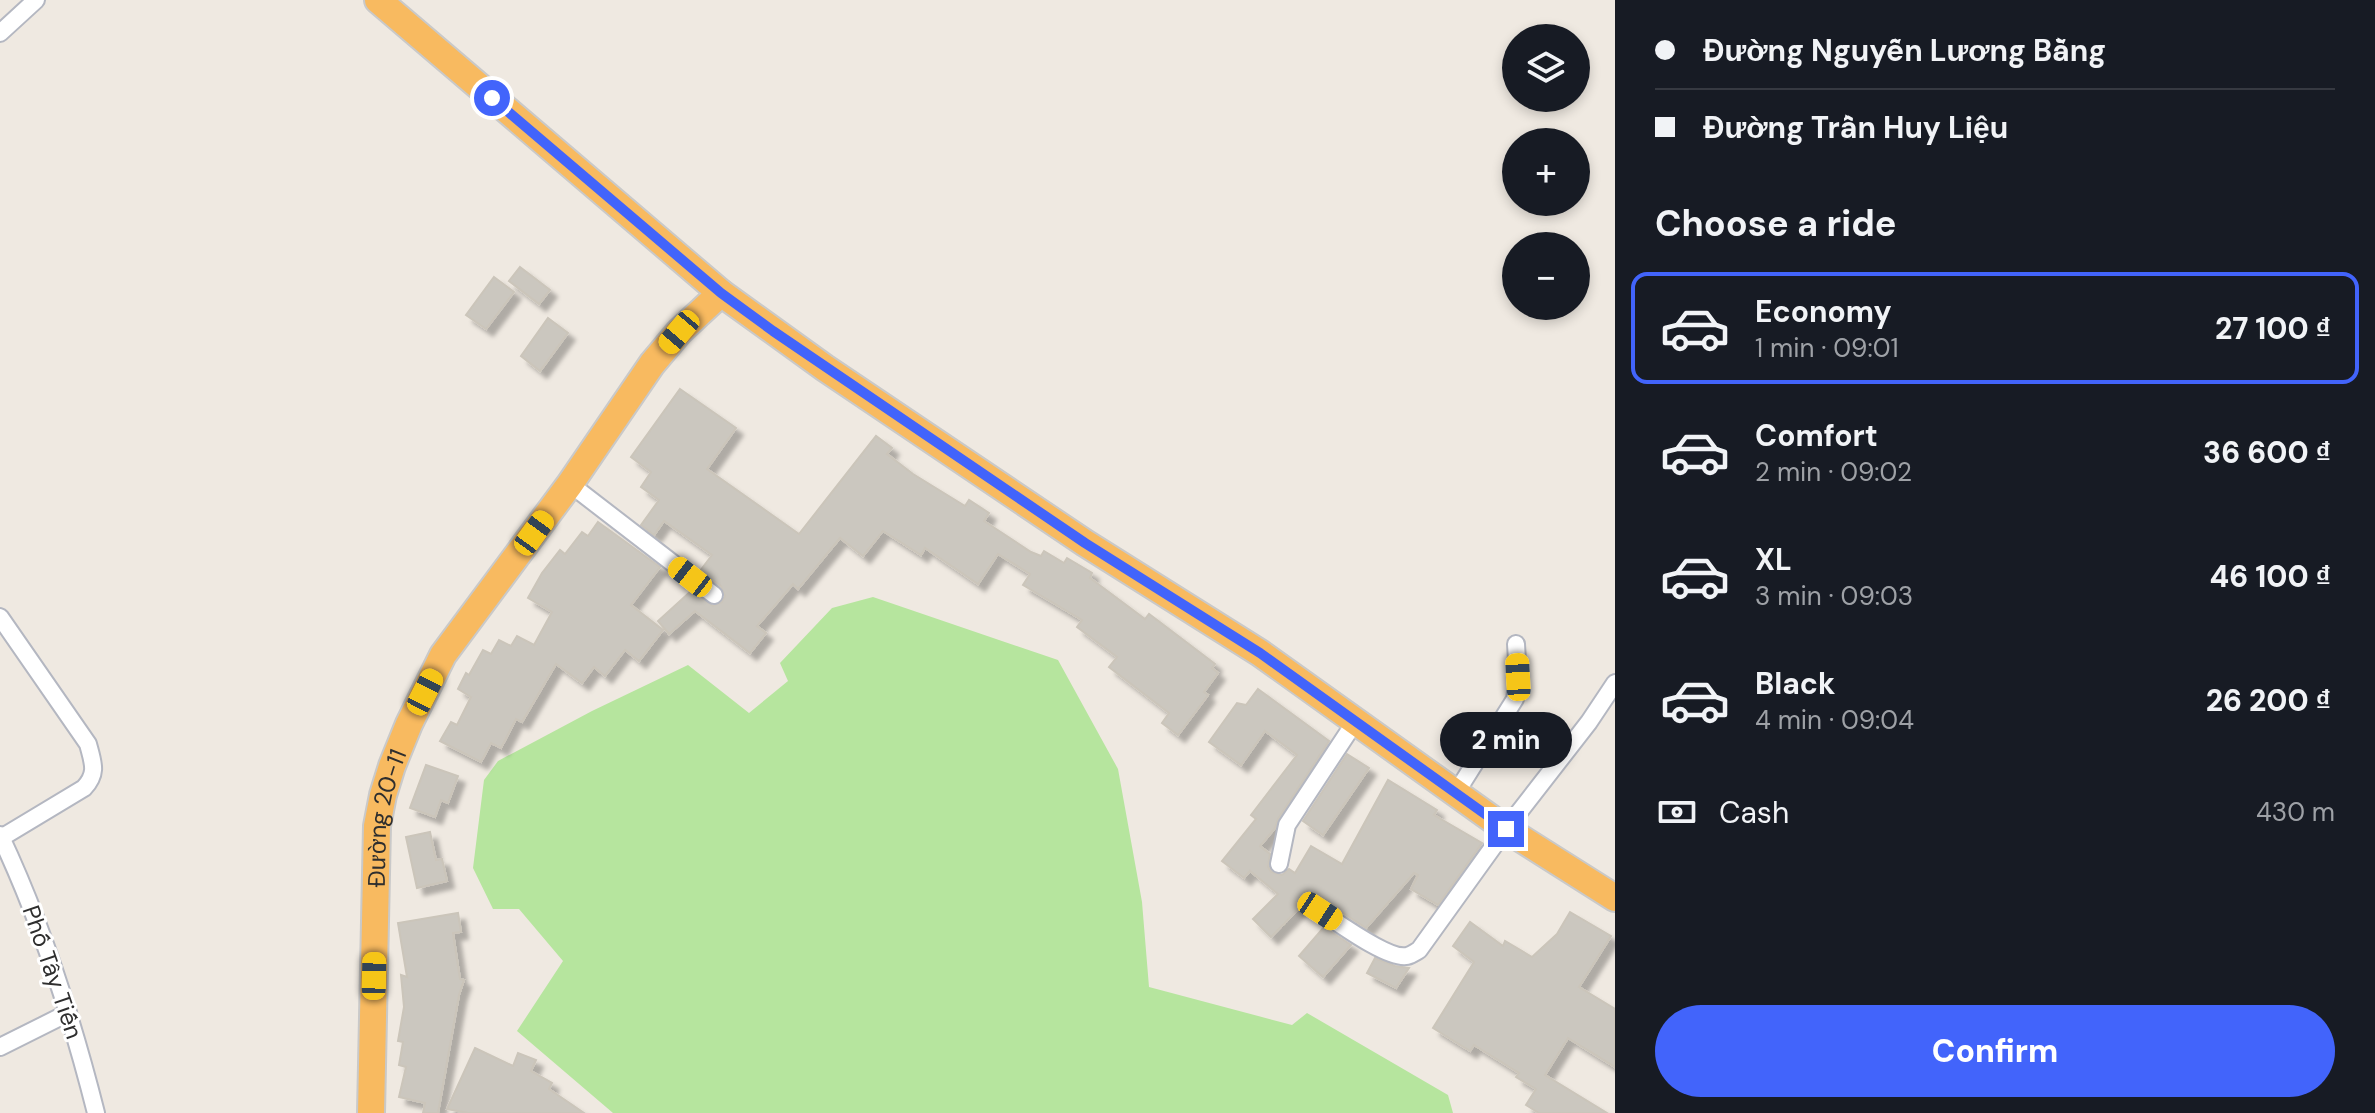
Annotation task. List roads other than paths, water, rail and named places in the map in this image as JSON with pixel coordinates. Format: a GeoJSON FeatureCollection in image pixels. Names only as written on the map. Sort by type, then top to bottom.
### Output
{"type":"FeatureCollection","features":[{"type":"Feature","properties":{"kind":"highway"},"geometry":{"type":"LineString","coordinates":[[378,0],[721,293],[890,412],[1085,543],[1260,653],[1506,829],[1615,898]]}},
{"type":"Feature","properties":{"kind":"highway","name":"Đường 20-11"},"geometry":{"type":"LineString","coordinates":[[371,1113],[377,826],[383,795],[409,724],[443,655],[570,484],[652,364],[679,332],[721,293]]}},
{"type":"Feature","properties":{"kind":"street"},"geometry":{"type":"LineString","coordinates":[[0,33],[36,0]]}},
{"type":"Feature","properties":{"kind":"street"},"geometry":{"type":"LineString","coordinates":[[570,484],[714,595]]}},
{"type":"Feature","properties":{"kind":"street"},"geometry":{"type":"LineString","coordinates":[[0,617],[88,744],[93,764],[93,779],[84,788],[1,837]]}},
{"type":"Feature","properties":{"kind":"street"},"geometry":{"type":"LineString","coordinates":[[1456,793],[1515,699],[1518,677],[1516,644]]}},
{"type":"Feature","properties":{"kind":"street"},"geometry":{"type":"LineString","coordinates":[[1320,911],[1395,955],[1408,956],[1419,950],[1615,683]]}},
{"type":"Feature","properties":{"kind":"street"},"geometry":{"type":"LineString","coordinates":[[1279,864],[1287,825],[1355,722]]}},
{"type":"Feature","properties":{"kind":"street","name":"Phố Tây Tiến"},"geometry":{"type":"LineString","coordinates":[[1,837],[24,886],[68,1013],[96,1113]]}},
{"type":"Feature","properties":{"kind":"street"},"geometry":{"type":"LineString","coordinates":[[0,1047],[68,1013]]}}]}
